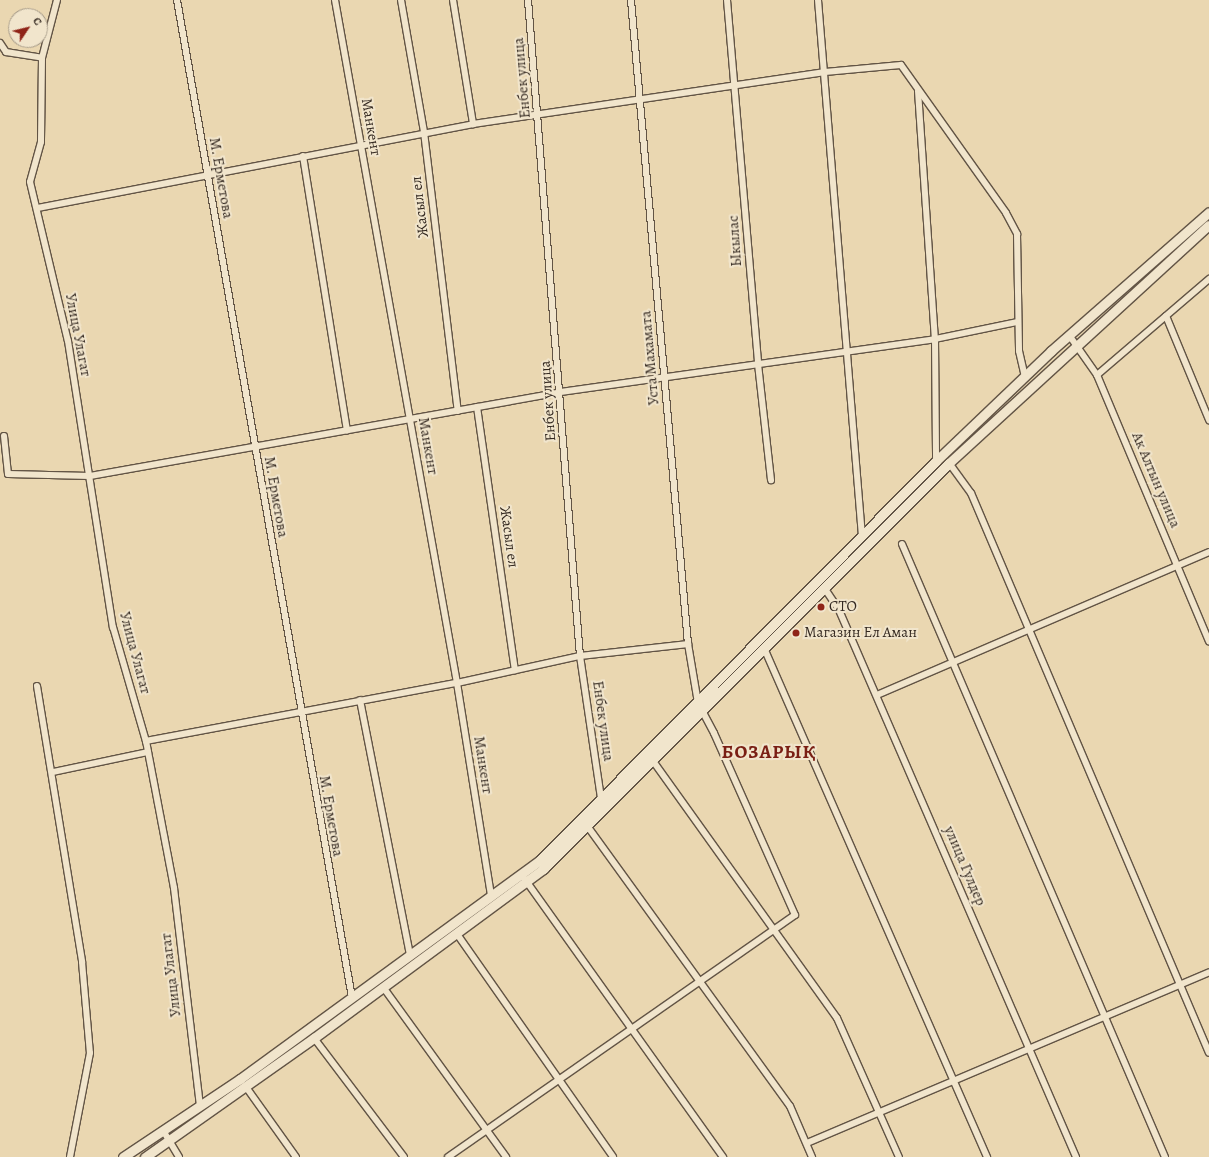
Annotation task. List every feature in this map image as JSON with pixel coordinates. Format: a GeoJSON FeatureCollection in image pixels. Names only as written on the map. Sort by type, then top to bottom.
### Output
{"type":"FeatureCollection","features":[{"type":"Feature","properties":{"kind":"main road"},"geometry":{"type":"LineString","coordinates":[[123,1157],[164,1132],[352,998],[521,873],[601,799],[698,703],[936,461],[1070,335],[1209,212]]}},
{"type":"Feature","properties":{"kind":"main road"},"geometry":{"type":"LineString","coordinates":[[145,1157],[246,1087],[527,882],[588,827],[652,761],[703,713],[764,648],[949,463],[1077,348],[1209,225]]}},
{"type":"Feature","properties":{"kind":"main road"},"geometry":{"type":"LineString","coordinates":[[335,1010],[341,1018]]}},
{"type":"Feature","properties":{"kind":"street","name":"Улица Улагат"},"geometry":{"type":"LineString","coordinates":[[57,0],[42,58],[41,142],[30,182],[38,208],[68,341],[113,627],[146,741],[174,888],[200,1105]]}},
{"type":"Feature","properties":{"kind":"street","name":"М. Ерметова"},"geometry":{"type":"LineString","coordinates":[[177,0],[299,710],[352,998]]}},
{"type":"Feature","properties":{"kind":"street","name":"Манкент"},"geometry":{"type":"LineString","coordinates":[[335,0],[457,683],[490,896]]}},
{"type":"Feature","properties":{"kind":"street","name":"Жасыл ел"},"geometry":{"type":"LineString","coordinates":[[401,0],[424,132],[458,411]]}},
{"type":"Feature","properties":{"kind":"street"},"geometry":{"type":"LineString","coordinates":[[453,0],[473,124]]}},
{"type":"Feature","properties":{"kind":"street","name":"Енбек улица"},"geometry":{"type":"LineString","coordinates":[[528,0],[539,114],[580,656],[601,799]]}},
{"type":"Feature","properties":{"kind":"street","name":"Уста Махамата"},"geometry":{"type":"LineString","coordinates":[[448,1157],[488,1131],[774,930],[792,920],[795,913],[698,703],[688,644],[631,0]]}},
{"type":"Feature","properties":{"kind":"street","name":"Ыкылас"},"geometry":{"type":"LineString","coordinates":[[728,0],[758,364],[771,480]]}},
{"type":"Feature","properties":{"kind":"street"},"geometry":{"type":"LineString","coordinates":[[818,0],[862,536]]}},
{"type":"Feature","properties":{"kind":"street"},"geometry":{"type":"LineString","coordinates":[[0,42],[3,52],[42,58]]}},
{"type":"Feature","properties":{"kind":"street"},"geometry":{"type":"LineString","coordinates":[[38,208],[207,173],[424,132],[640,98],[736,86],[825,72],[901,65],[1006,212],[1016,234],[1017,322],[1025,377]]}},
{"type":"Feature","properties":{"kind":"street"},"geometry":{"type":"LineString","coordinates":[[918,90],[935,339],[936,461]]}},
{"type":"Feature","properties":{"kind":"street"},"geometry":{"type":"LineString","coordinates":[[303,156],[347,431]]}},
{"type":"Feature","properties":{"kind":"street"},"geometry":{"type":"LineString","coordinates":[[1097,375],[1209,279]]}},
{"type":"Feature","properties":{"kind":"street"},"geometry":{"type":"LineString","coordinates":[[1166,316],[1209,420]]}},
{"type":"Feature","properties":{"kind":"street"},"geometry":{"type":"LineString","coordinates":[[4,436],[8,474],[90,476],[560,392],[665,379],[758,364],[935,339],[1017,322]]}},
{"type":"Feature","properties":{"kind":"street","name":"Ак Алтын улица"},"geometry":{"type":"LineString","coordinates":[[1070,335],[1077,348],[1097,375],[1209,640]]}},
{"type":"Feature","properties":{"kind":"street","name":"Жасыл ел"},"geometry":{"type":"LineString","coordinates":[[477,407],[515,670]]}},
{"type":"Feature","properties":{"kind":"street"},"geometry":{"type":"LineString","coordinates":[[949,463],[970,493],[1209,1053]]}},
{"type":"Feature","properties":{"kind":"street"},"geometry":{"type":"LineString","coordinates":[[902,544],[1104,1018],[1165,1157]]}},
{"type":"Feature","properties":{"kind":"street"},"geometry":{"type":"LineString","coordinates":[[877,695],[1209,552]]}},
{"type":"Feature","properties":{"kind":"street","name":"улица Гулдер"},"geometry":{"type":"LineString","coordinates":[[825,588],[839,610],[877,695],[1076,1157]]}},
{"type":"Feature","properties":{"kind":"street"},"geometry":{"type":"LineString","coordinates":[[146,741],[299,710],[457,683],[580,656],[688,644]]}},
{"type":"Feature","properties":{"kind":"street"},"geometry":{"type":"LineString","coordinates":[[764,648],[987,1157]]}},
{"type":"Feature","properties":{"kind":"street"},"geometry":{"type":"LineString","coordinates":[[37,686],[53,772],[82,962],[90,1053],[70,1157]]}},
{"type":"Feature","properties":{"kind":"street"},"geometry":{"type":"LineString","coordinates":[[360,700],[410,956]]}},
{"type":"Feature","properties":{"kind":"street"},"geometry":{"type":"LineString","coordinates":[[53,772],[148,752]]}},
{"type":"Feature","properties":{"kind":"street"},"geometry":{"type":"LineString","coordinates":[[652,761],[837,1018],[899,1157]]}},
{"type":"Feature","properties":{"kind":"street"},"geometry":{"type":"LineString","coordinates":[[588,827],[702,980],[790,1106],[812,1157]]}},
{"type":"Feature","properties":{"kind":"street"},"geometry":{"type":"LineString","coordinates":[[521,873],[723,1157]]}},
{"type":"Feature","properties":{"kind":"street"},"geometry":{"type":"LineString","coordinates":[[457,934],[614,1157]]}},
{"type":"Feature","properties":{"kind":"street"},"geometry":{"type":"LineString","coordinates":[[807,1143],[881,1114],[1030,1051],[1209,972]]}},
{"type":"Feature","properties":{"kind":"street"},"geometry":{"type":"LineString","coordinates":[[383,987],[506,1157]]}},
{"type":"Feature","properties":{"kind":"street"},"geometry":{"type":"LineString","coordinates":[[314,1038],[404,1157]]}},
{"type":"Feature","properties":{"kind":"street"},"geometry":{"type":"LineString","coordinates":[[246,1087],[296,1157]]}},
{"type":"Feature","properties":{"kind":"street"},"geometry":{"type":"LineString","coordinates":[[164,1132],[179,1157]]}},
{"type":"Feature","properties":{"kind":"place","name":"СТО"},"geometry":{"type":"Point","coordinates":[821,607]}},
{"type":"Feature","properties":{"kind":"place","name":"Магазин Ел Аман"},"geometry":{"type":"Point","coordinates":[796,633]}},
{"type":"Feature","properties":{"kind":"district","name":"БОЗАРЫҚ"},"geometry":{"type":"Point","coordinates":[769,753]}}]}
